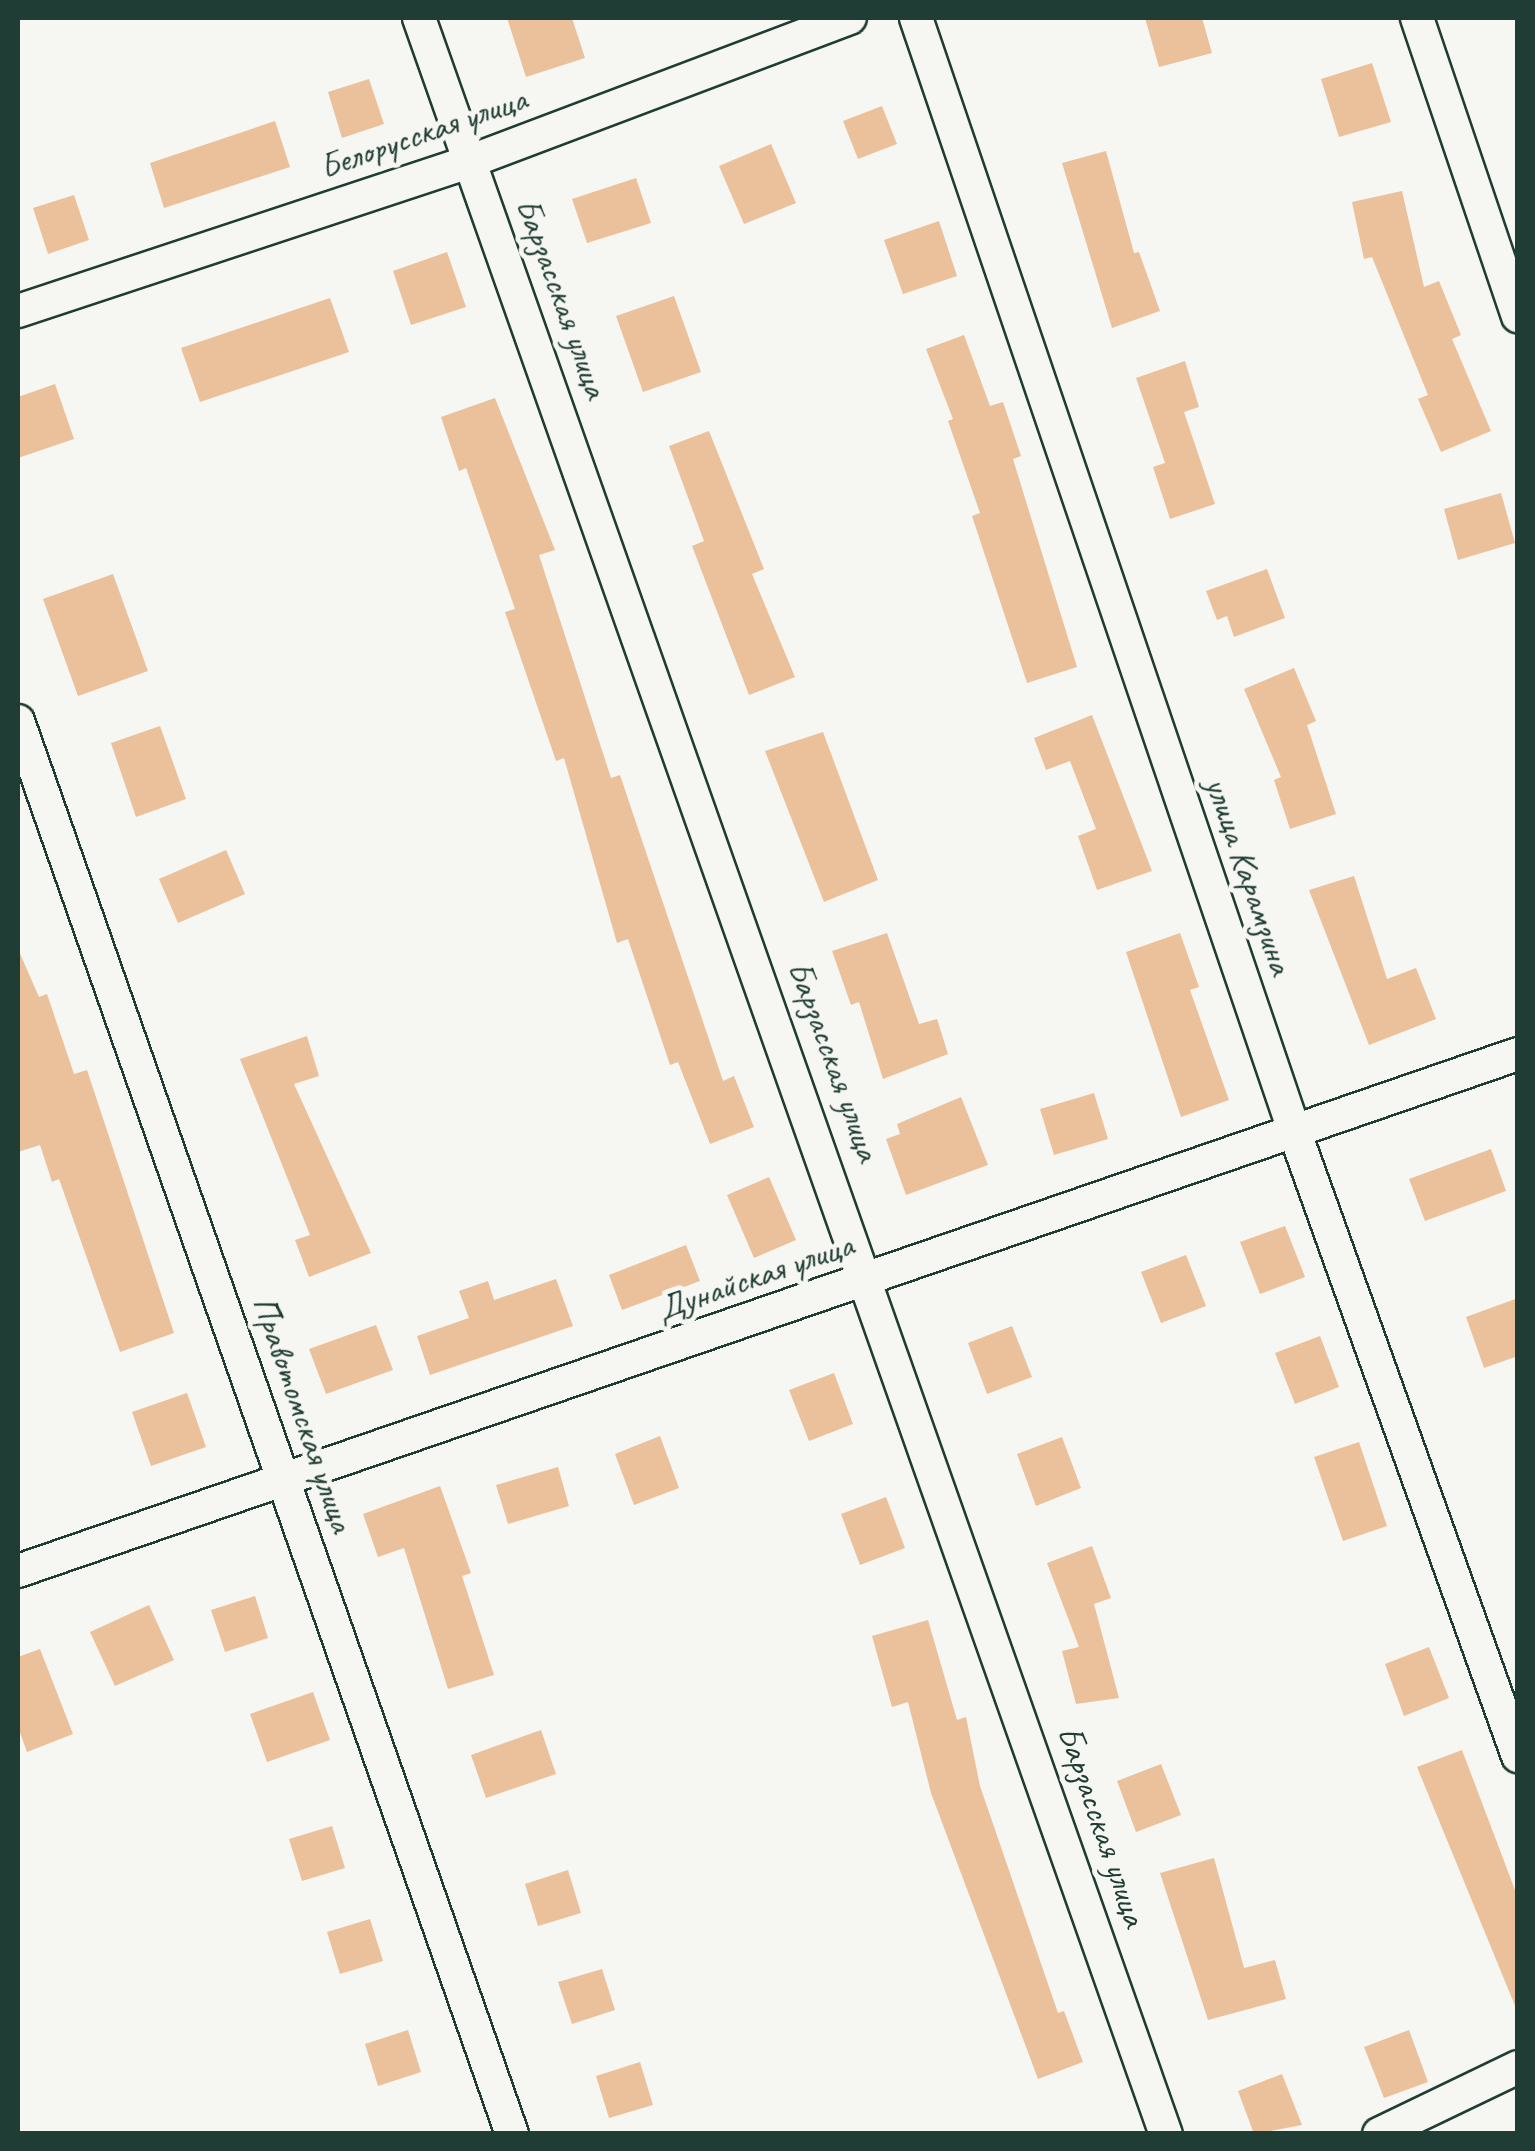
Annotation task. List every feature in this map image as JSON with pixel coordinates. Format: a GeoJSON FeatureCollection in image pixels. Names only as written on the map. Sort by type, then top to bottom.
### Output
{"type":"FeatureCollection","features":[{"type":"Feature","properties":{"kind":"street","name":"Барзасская улица"},"geometry":{"type":"LineString","coordinates":[[419,18],[869,1280],[1166,2134]]}},
{"type":"Feature","properties":{"kind":"street","name":"Белорусская улица"},"geometry":{"type":"LineString","coordinates":[[18,311],[471,161],[850,18]]}},
{"type":"Feature","properties":{"kind":"street","name":"улица Карамзина"},"geometry":{"type":"LineString","coordinates":[[916,18],[1294,1133],[1518,1756]]}},
{"type":"Feature","properties":{"kind":"street"},"geometry":{"type":"LineString","coordinates":[[1416,18],[1518,316]]}},
{"type":"Feature","properties":{"kind":"street","name":"Правотомская улица"},"geometry":{"type":"LineString","coordinates":[[18,721],[512,2134]]}},
{"type":"Feature","properties":{"kind":"street","name":"Дунайская улица"},"geometry":{"type":"LineString","coordinates":[[18,1570],[1518,1054]]}},
{"type":"Feature","properties":{"kind":"street"},"geometry":{"type":"LineString","coordinates":[[1379,2134],[1518,2066]]}},
{"type":"Feature","properties":{"kind":"building"},"geometry":{"type":"Polygon","coordinates":[[[507,18],[572,18],[585,58],[526,77],[507,18]]]}},
{"type":"Feature","properties":{"kind":"building"},"geometry":{"type":"Polygon","coordinates":[[[1145,18],[1202,18],[1212,53],[1159,67],[1145,18]]]}},
{"type":"Feature","properties":{"kind":"building"},"geometry":{"type":"Polygon","coordinates":[[[1372,63],[1391,122],[1339,137],[1321,79],[1372,63]]]}},
{"type":"Feature","properties":{"kind":"building"},"geometry":{"type":"Polygon","coordinates":[[[369,79],[384,124],[342,138],[328,92],[369,79]]]}},
{"type":"Feature","properties":{"kind":"building"},"geometry":{"type":"Polygon","coordinates":[[[882,106],[897,144],[858,159],[843,121],[882,106]]]}},
{"type":"Feature","properties":{"kind":"building"},"geometry":{"type":"Polygon","coordinates":[[[275,121],[290,167],[164,208],[150,163],[275,121]]]}},
{"type":"Feature","properties":{"kind":"building"},"geometry":{"type":"Polygon","coordinates":[[[771,144],[796,203],[744,224],[719,166],[771,144]]]}},
{"type":"Feature","properties":{"kind":"building"},"geometry":{"type":"Polygon","coordinates":[[[1106,151],[1134,253],[1139,252],[1160,311],[1112,328],[1062,163],[1106,151]]]}},
{"type":"Feature","properties":{"kind":"building"},"geometry":{"type":"Polygon","coordinates":[[[636,178],[651,223],[587,243],[572,199],[636,178]]]}},
{"type":"Feature","properties":{"kind":"building"},"geometry":{"type":"Polygon","coordinates":[[[1402,191],[1424,287],[1439,281],[1461,335],[1452,339],[1491,431],[1441,452],[1418,399],[1428,395],[1372,257],[1364,259],[1352,202],[1402,191]]]}},
{"type":"Feature","properties":{"kind":"building"},"geometry":{"type":"Polygon","coordinates":[[[74,195],[89,240],[48,254],[33,208],[74,195]]]}},
{"type":"Feature","properties":{"kind":"building"},"geometry":{"type":"Polygon","coordinates":[[[939,221],[957,276],[903,294],[884,240],[939,221]]]}},
{"type":"Feature","properties":{"kind":"building"},"geometry":{"type":"Polygon","coordinates":[[[447,252],[466,307],[411,325],[393,271],[447,252]]]}},
{"type":"Feature","properties":{"kind":"building"},"geometry":{"type":"Polygon","coordinates":[[[674,296],[701,372],[643,392],[616,316],[674,296]]]}},
{"type":"Feature","properties":{"kind":"building"},"geometry":{"type":"Polygon","coordinates":[[[330,298],[349,352],[200,402],[181,348],[330,298]]]}},
{"type":"Feature","properties":{"kind":"building"},"geometry":{"type":"Polygon","coordinates":[[[964,335],[990,406],[1003,402],[1021,456],[1013,459],[1077,667],[1027,683],[972,516],[980,513],[948,421],[953,419],[926,349],[964,335]]]}},
{"type":"Feature","properties":{"kind":"building"},"geometry":{"type":"Polygon","coordinates":[[[1185,361],[1199,407],[1184,412],[1215,504],[1170,519],[1153,467],[1165,463],[1136,378],[1185,361]]]}},
{"type":"Feature","properties":{"kind":"building"},"geometry":{"type":"Polygon","coordinates":[[[55,384],[74,439],[18,458],[18,397],[55,384]]]}},
{"type":"Feature","properties":{"kind":"building"},"geometry":{"type":"Polygon","coordinates":[[[495,398],[555,550],[539,555],[611,778],[620,775],[723,1081],[734,1076],[754,1127],[710,1144],[678,1062],[670,1065],[628,939],[617,943],[564,758],[556,761],[505,612],[515,609],[466,468],[459,471],[441,417],[495,398]]]}},
{"type":"Feature","properties":{"kind":"building"},"geometry":{"type":"Polygon","coordinates":[[[709,431],[764,569],[752,574],[795,677],[749,695],[692,546],[704,541],[669,446],[709,431]]]}},
{"type":"Feature","properties":{"kind":"building"},"geometry":{"type":"Polygon","coordinates":[[[1501,493],[1515,543],[1458,560],[1444,509],[1501,493]]]}},
{"type":"Feature","properties":{"kind":"building"},"geometry":{"type":"Polygon","coordinates":[[[1267,569],[1285,618],[1234,637],[1227,616],[1217,620],[1206,591],[1267,569]]]}},
{"type":"Feature","properties":{"kind":"building"},"geometry":{"type":"Polygon","coordinates":[[[113,574],[148,671],[78,696],[43,599],[113,574]]]}},
{"type":"Feature","properties":{"kind":"building"},"geometry":{"type":"Polygon","coordinates":[[[1294,668],[1316,721],[1307,725],[1336,814],[1290,829],[1274,780],[1281,777],[1244,689],[1294,668]]]}},
{"type":"Feature","properties":{"kind":"building"},"geometry":{"type":"Polygon","coordinates":[[[1092,715],[1152,871],[1097,890],[1078,836],[1096,829],[1070,761],[1046,770],[1034,738],[1092,715]]]}},
{"type":"Feature","properties":{"kind":"building"},"geometry":{"type":"Polygon","coordinates":[[[160,726],[186,799],[136,817],[111,743],[160,726]]]}},
{"type":"Feature","properties":{"kind":"building"},"geometry":{"type":"Polygon","coordinates":[[[823,732],[878,880],[824,902],[765,751],[823,732]]]}},
{"type":"Feature","properties":{"kind":"building"},"geometry":{"type":"Polygon","coordinates":[[[226,850],[245,894],[178,923],[159,879],[226,850]]]}},
{"type":"Feature","properties":{"kind":"building"},"geometry":{"type":"Polygon","coordinates":[[[1354,876],[1387,979],[1416,968],[1436,1019],[1369,1045],[1309,890],[1354,876]]]}},
{"type":"Feature","properties":{"kind":"building"},"geometry":{"type":"Polygon","coordinates":[[[887,933],[919,1024],[937,1019],[948,1054],[883,1079],[859,1002],[851,1005],[832,951],[887,933]]]}},
{"type":"Feature","properties":{"kind":"building"},"geometry":{"type":"Polygon","coordinates":[[[1180,933],[1199,987],[1190,990],[1229,1100],[1181,1117],[1126,952],[1180,933]]]}},
{"type":"Feature","properties":{"kind":"building"},"geometry":{"type":"Polygon","coordinates":[[[18,949],[39,997],[47,994],[74,1074],[87,1070],[174,1333],[120,1352],[59,1179],[52,1182],[40,1145],[18,1152],[18,949]]]}},
{"type":"Feature","properties":{"kind":"building"},"geometry":{"type":"Polygon","coordinates":[[[307,1036],[319,1076],[294,1084],[371,1253],[309,1277],[295,1240],[310,1235],[240,1059],[307,1036]]]}},
{"type":"Feature","properties":{"kind":"building"},"geometry":{"type":"Polygon","coordinates":[[[1094,1093],[1108,1139],[1054,1155],[1040,1109],[1094,1093]]]}},
{"type":"Feature","properties":{"kind":"building"},"geometry":{"type":"Polygon","coordinates":[[[961,1097],[988,1165],[906,1195],[886,1139],[900,1134],[897,1124],[961,1097]]]}},
{"type":"Feature","properties":{"kind":"building"},"geometry":{"type":"Polygon","coordinates":[[[1491,1149],[1506,1191],[1425,1221],[1409,1179],[1491,1149]]]}},
{"type":"Feature","properties":{"kind":"building"},"geometry":{"type":"Polygon","coordinates":[[[769,1177],[796,1240],[754,1258],[727,1195],[769,1177]]]}},
{"type":"Feature","properties":{"kind":"building"},"geometry":{"type":"Polygon","coordinates":[[[1285,1226],[1305,1277],[1260,1294],[1240,1242],[1285,1226]]]}},
{"type":"Feature","properties":{"kind":"building"},"geometry":{"type":"Polygon","coordinates":[[[686,1245],[700,1281],[622,1310],[609,1275],[686,1245]]]}},
{"type":"Feature","properties":{"kind":"building"},"geometry":{"type":"Polygon","coordinates":[[[1186,1255],[1206,1306],[1161,1323],[1141,1272],[1186,1255]]]}},
{"type":"Feature","properties":{"kind":"building"},"geometry":{"type":"Polygon","coordinates":[[[556,1279],[573,1326],[430,1375],[417,1336],[469,1318],[459,1291],[488,1281],[494,1300],[556,1279]]]}},
{"type":"Feature","properties":{"kind":"building"},"geometry":{"type":"Polygon","coordinates":[[[1518,1298],[1518,1356],[1484,1368],[1466,1317],[1518,1298]]]}},
{"type":"Feature","properties":{"kind":"building"},"geometry":{"type":"Polygon","coordinates":[[[376,1325],[393,1370],[326,1394],[309,1349],[376,1325]]]}},
{"type":"Feature","properties":{"kind":"building"},"geometry":{"type":"Polygon","coordinates":[[[1012,1326],[1032,1377],[987,1394],[968,1343],[1012,1326]]]}},
{"type":"Feature","properties":{"kind":"building"},"geometry":{"type":"Polygon","coordinates":[[[1320,1336],[1339,1387],[1295,1404],[1275,1353],[1320,1336]]]}},
{"type":"Feature","properties":{"kind":"building"},"geometry":{"type":"Polygon","coordinates":[[[834,1373],[853,1424],[809,1441],[789,1390],[834,1373]]]}},
{"type":"Feature","properties":{"kind":"building"},"geometry":{"type":"Polygon","coordinates":[[[187,1393],[206,1447],[151,1466],[132,1412],[187,1393]]]}},
{"type":"Feature","properties":{"kind":"building"},"geometry":{"type":"Polygon","coordinates":[[[660,1436],[679,1488],[634,1505],[615,1454],[660,1436]]]}},
{"type":"Feature","properties":{"kind":"building"},"geometry":{"type":"Polygon","coordinates":[[[1062,1437],[1081,1488],[1036,1506],[1017,1454],[1062,1437]]]}},
{"type":"Feature","properties":{"kind":"building"},"geometry":{"type":"Polygon","coordinates":[[[1359,1442],[1387,1526],[1343,1541],[1314,1457],[1359,1442]]]}},
{"type":"Feature","properties":{"kind":"building"},"geometry":{"type":"Polygon","coordinates":[[[558,1467],[569,1506],[508,1524],[496,1485],[558,1467]]]}},
{"type":"Feature","properties":{"kind":"building"},"geometry":{"type":"Polygon","coordinates":[[[440,1486],[471,1573],[462,1576],[494,1675],[448,1689],[404,1548],[378,1557],[363,1514],[440,1486]]]}},
{"type":"Feature","properties":{"kind":"building"},"geometry":{"type":"Polygon","coordinates":[[[886,1497],[905,1548],[860,1565],[841,1514],[886,1497]]]}},
{"type":"Feature","properties":{"kind":"building"},"geometry":{"type":"Polygon","coordinates":[[[1092,1546],[1111,1598],[1094,1604],[1119,1698],[1076,1704],[1062,1651],[1079,1647],[1047,1563],[1092,1546]]]}},
{"type":"Feature","properties":{"kind":"building"},"geometry":{"type":"Polygon","coordinates":[[[255,1596],[268,1638],[225,1652],[211,1610],[255,1596]]]}},
{"type":"Feature","properties":{"kind":"building"},"geometry":{"type":"Polygon","coordinates":[[[149,1605],[174,1660],[115,1686],[90,1632],[149,1605]]]}},
{"type":"Feature","properties":{"kind":"building"},"geometry":{"type":"Polygon","coordinates":[[[928,1620],[957,1720],[966,1717],[980,1786],[1058,2013],[1064,2011],[1083,2062],[1038,2079],[931,1793],[908,1702],[892,1707],[872,1636],[928,1620]]]}},
{"type":"Feature","properties":{"kind":"building"},"geometry":{"type":"Polygon","coordinates":[[[1429,1647],[1449,1698],[1404,1716],[1385,1664],[1429,1647]]]}},
{"type":"Feature","properties":{"kind":"building"},"geometry":{"type":"Polygon","coordinates":[[[40,1649],[73,1734],[27,1752],[18,1727],[18,1657],[40,1649]]]}},
{"type":"Feature","properties":{"kind":"building"},"geometry":{"type":"Polygon","coordinates":[[[313,1692],[330,1740],[267,1762],[250,1714],[313,1692]]]}},
{"type":"Feature","properties":{"kind":"building"},"geometry":{"type":"Polygon","coordinates":[[[541,1730],[556,1774],[486,1798],[471,1755],[541,1730]]]}},
{"type":"Feature","properties":{"kind":"building"},"geometry":{"type":"Polygon","coordinates":[[[1462,1750],[1518,1898],[1518,2013],[1417,1767],[1462,1750]]]}},
{"type":"Feature","properties":{"kind":"building"},"geometry":{"type":"Polygon","coordinates":[[[1161,1764],[1181,1815],[1136,1832],[1117,1781],[1161,1764]]]}},
{"type":"Feature","properties":{"kind":"building"},"geometry":{"type":"Polygon","coordinates":[[[332,1826],[345,1868],[302,1881],[289,1839],[332,1826]]]}},
{"type":"Feature","properties":{"kind":"building"},"geometry":{"type":"Polygon","coordinates":[[[1214,1858],[1244,1968],[1275,1960],[1286,1999],[1208,2020],[1160,1873],[1214,1858]]]}},
{"type":"Feature","properties":{"kind":"building"},"geometry":{"type":"Polygon","coordinates":[[[568,1870],[581,1913],[538,1926],[525,1884],[568,1870]]]}},
{"type":"Feature","properties":{"kind":"building"},"geometry":{"type":"Polygon","coordinates":[[[370,1919],[383,1961],[340,1974],[327,1932],[370,1919]]]}},
{"type":"Feature","properties":{"kind":"building"},"geometry":{"type":"Polygon","coordinates":[[[602,1969],[615,2010],[572,2024],[558,1982],[602,1969]]]}},
{"type":"Feature","properties":{"kind":"building"},"geometry":{"type":"Polygon","coordinates":[[[408,2030],[421,2072],[378,2086],[365,2044],[408,2030]]]}},
{"type":"Feature","properties":{"kind":"building"},"geometry":{"type":"Polygon","coordinates":[[[1409,2030],[1428,2082],[1384,2098],[1364,2047],[1409,2030]]]}},
{"type":"Feature","properties":{"kind":"building"},"geometry":{"type":"Polygon","coordinates":[[[640,2062],[653,2105],[609,2118],[596,2076],[640,2062]]]}},
{"type":"Feature","properties":{"kind":"building"},"geometry":{"type":"Polygon","coordinates":[[[1282,2074],[1302,2125],[1254,2134],[1238,2091],[1282,2074]]]}}]}
